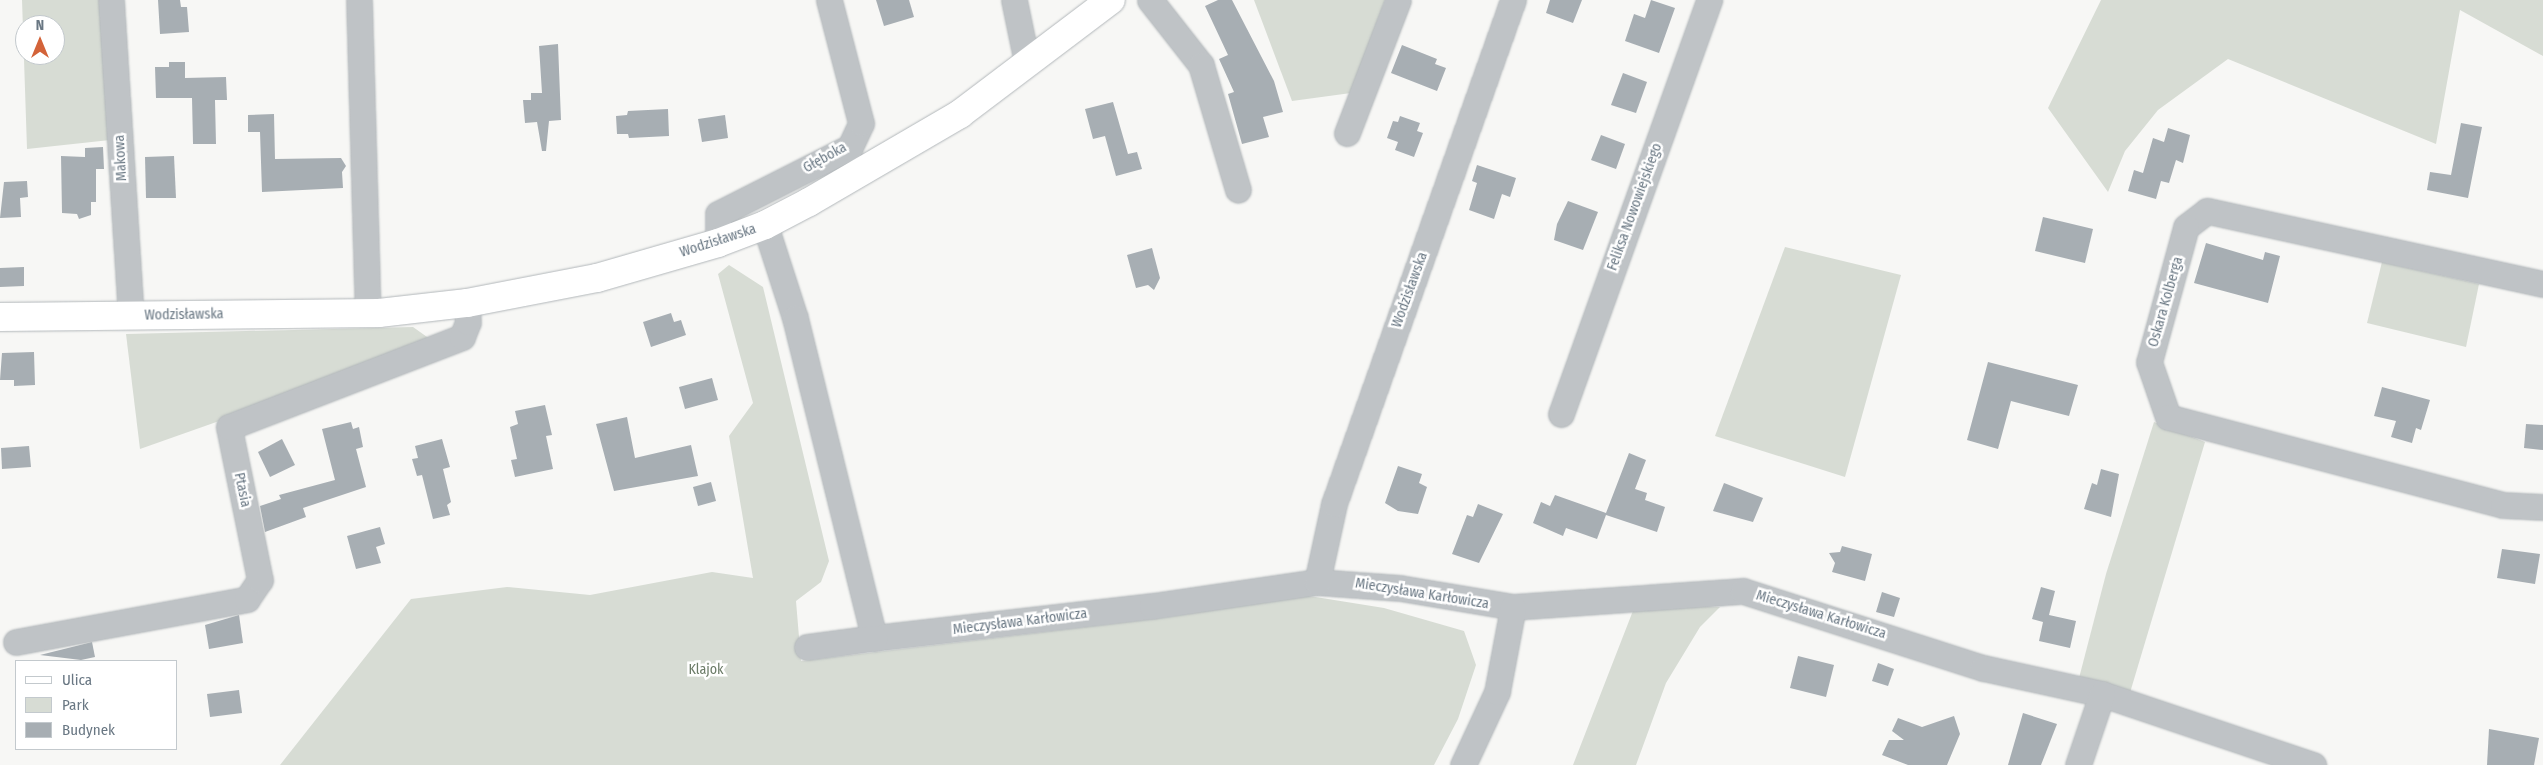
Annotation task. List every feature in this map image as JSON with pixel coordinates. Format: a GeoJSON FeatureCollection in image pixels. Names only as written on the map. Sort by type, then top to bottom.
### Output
{"type":"FeatureCollection","features":[{"type":"Feature","properties":{"kind":"main road","name":"Wodzisławska"},"geometry":{"type":"LineString","coordinates":[[0,317],[368,313],[467,303],[597,278],[718,243],[765,226],[960,114],[1111,0]]}},
{"type":"Feature","properties":{"kind":"street","name":"Makowa"},"geometry":{"type":"LineString","coordinates":[[112,0],[131,315]]}},
{"type":"Feature","properties":{"kind":"street"},"geometry":{"type":"LineString","coordinates":[[359,0],[368,313]]}},
{"type":"Feature","properties":{"kind":"street","name":"Głęboka"},"geometry":{"type":"LineString","coordinates":[[718,243],[718,214],[850,147],[861,123],[830,0]]}},
{"type":"Feature","properties":{"kind":"street"},"geometry":{"type":"LineString","coordinates":[[1014,0],[1027,63]]}},
{"type":"Feature","properties":{"kind":"street"},"geometry":{"type":"LineString","coordinates":[[1150,0],[1201,65],[1238,190]]}},
{"type":"Feature","properties":{"kind":"street"},"geometry":{"type":"LineString","coordinates":[[1346,133],[1398,0]]}},
{"type":"Feature","properties":{"kind":"street","name":"Wodzisławska"},"geometry":{"type":"LineString","coordinates":[[1317,582],[1324,535],[1340,486],[1513,0]]}},
{"type":"Feature","properties":{"kind":"street","name":"Feliksa Nowowiejskiego"},"geometry":{"type":"LineString","coordinates":[[1561,414],[1709,0]]}},
{"type":"Feature","properties":{"kind":"street","name":"Oskara Kolberga"},"geometry":{"type":"LineString","coordinates":[[2543,284],[2207,211],[2186,227],[2149,362],[2168,417],[2503,505],[2543,507]]}},
{"type":"Feature","properties":{"kind":"street"},"geometry":{"type":"LineString","coordinates":[[765,226],[795,318],[874,638]]}},
{"type":"Feature","properties":{"kind":"street","name":"Ptasia"},"geometry":{"type":"LineString","coordinates":[[16,642],[247,599],[260,580],[229,427],[462,337],[468,322],[467,303]]}},
{"type":"Feature","properties":{"kind":"street","name":"Mieczysława Karłowicza"},"geometry":{"type":"LineString","coordinates":[[807,647],[1152,606],[1317,582],[1400,588],[1513,607],[1744,591],[1983,668],[2102,694],[2313,765]]}},
{"type":"Feature","properties":{"kind":"street"},"geometry":{"type":"LineString","coordinates":[[1464,765],[1497,692],[1513,607]]}},
{"type":"Feature","properties":{"kind":"street"},"geometry":{"type":"LineString","coordinates":[[2078,765],[2102,694]]}},
{"type":"Feature","properties":{"kind":"green space"},"geometry":{"type":"Polygon","coordinates":[[[22,0],[105,0],[110,140],[27,149],[24,65],[65,65],[65,15],[23,15],[22,0]]]}},
{"type":"Feature","properties":{"kind":"green space"},"geometry":{"type":"Polygon","coordinates":[[[1254,0],[1385,0],[1351,93],[1292,101],[1254,0]]]}},
{"type":"Feature","properties":{"kind":"green space"},"geometry":{"type":"Polygon","coordinates":[[[2101,0],[2543,0],[2543,56],[2460,10],[2436,144],[2228,59],[2158,110],[2125,151],[2108,192],[2048,108],[2101,0]]]}},
{"type":"Feature","properties":{"kind":"green space"},"geometry":{"type":"Polygon","coordinates":[[[1785,247],[1901,275],[1845,477],[1715,436],[1785,247]]]}},
{"type":"Feature","properties":{"kind":"green space"},"geometry":{"type":"Polygon","coordinates":[[[2382,262],[2479,284],[2466,347],[2367,323],[2382,262]]]}},
{"type":"Feature","properties":{"kind":"green space","name":"Klajok"},"geometry":{"type":"Polygon","coordinates":[[[729,265],[763,287],[829,561],[821,582],[796,601],[801,661],[1168,617],[1303,595],[1384,608],[1464,631],[1476,665],[1458,719],[1434,765],[280,765],[411,599],[507,587],[590,595],[712,572],[753,578],[729,436],[753,403],[718,274],[729,265]]]}},
{"type":"Feature","properties":{"kind":"green space"},"geometry":{"type":"Polygon","coordinates":[[[413,327],[437,344],[140,449],[126,334],[413,327]]]}},
{"type":"Feature","properties":{"kind":"green space"},"geometry":{"type":"Polygon","coordinates":[[[2154,422],[2205,442],[2129,696],[2078,682],[2106,574],[2154,422]]]}},
{"type":"Feature","properties":{"kind":"green space"},"geometry":{"type":"Polygon","coordinates":[[[1636,603],[1720,607],[1700,627],[1666,683],[1636,765],[1573,765],[1636,603]]]}},
{"type":"Feature","properties":{"kind":"building"},"geometry":{"type":"Polygon","coordinates":[[[158,0],[180,0],[181,7],[187,7],[189,32],[160,34],[158,0]]]}},
{"type":"Feature","properties":{"kind":"building"},"geometry":{"type":"Polygon","coordinates":[[[876,0],[909,0],[914,17],[884,26],[876,0]]]}},
{"type":"Feature","properties":{"kind":"building"},"geometry":{"type":"Polygon","coordinates":[[[1218,0],[1232,0],[1274,81],[1283,112],[1263,117],[1269,137],[1242,144],[1228,94],[1234,92],[1219,59],[1228,55],[1205,6],[1218,0]]]}},
{"type":"Feature","properties":{"kind":"building"},"geometry":{"type":"Polygon","coordinates":[[[1550,0],[1582,0],[1573,23],[1546,13],[1550,0]]]}},
{"type":"Feature","properties":{"kind":"building"},"geometry":{"type":"Polygon","coordinates":[[[1651,0],[1675,8],[1659,53],[1625,41],[1634,14],[1645,18],[1651,0]]]}},
{"type":"Feature","properties":{"kind":"building"},"geometry":{"type":"Polygon","coordinates":[[[558,44],[561,120],[549,121],[546,151],[542,151],[537,122],[525,123],[523,100],[531,100],[531,93],[542,93],[539,46],[558,44]]]}},
{"type":"Feature","properties":{"kind":"building"},"geometry":{"type":"Polygon","coordinates":[[[1402,45],[1437,59],[1435,64],[1446,68],[1437,91],[1391,73],[1402,45]]]}},
{"type":"Feature","properties":{"kind":"building"},"geometry":{"type":"Polygon","coordinates":[[[169,62],[185,62],[185,78],[226,77],[227,100],[215,100],[216,144],[193,144],[192,98],[156,98],[155,67],[169,67],[169,62]]]}},
{"type":"Feature","properties":{"kind":"building"},"geometry":{"type":"Polygon","coordinates":[[[1623,73],[1647,82],[1636,113],[1611,105],[1623,73]]]}},
{"type":"Feature","properties":{"kind":"building"},"geometry":{"type":"Polygon","coordinates":[[[1113,102],[1128,154],[1137,152],[1142,169],[1116,176],[1105,136],[1093,139],[1085,109],[1113,102]]]}},
{"type":"Feature","properties":{"kind":"building"},"geometry":{"type":"Polygon","coordinates":[[[668,109],[669,136],[629,138],[628,134],[617,134],[616,116],[627,115],[628,111],[668,109]]]}},
{"type":"Feature","properties":{"kind":"building"},"geometry":{"type":"Polygon","coordinates":[[[274,114],[275,159],[341,158],[346,166],[342,172],[343,188],[262,192],[260,132],[248,132],[248,115],[274,114]]]}},
{"type":"Feature","properties":{"kind":"building"},"geometry":{"type":"Polygon","coordinates":[[[725,115],[728,138],[702,142],[698,119],[725,115]]]}},
{"type":"Feature","properties":{"kind":"building"},"geometry":{"type":"Polygon","coordinates":[[[1400,116],[1420,123],[1417,131],[1423,133],[1414,157],[1395,150],[1398,142],[1387,138],[1393,121],[1398,122],[1400,116]]]}},
{"type":"Feature","properties":{"kind":"building"},"geometry":{"type":"Polygon","coordinates":[[[2461,123],[2482,127],[2468,198],[2427,190],[2430,172],[2451,175],[2461,123]]]}},
{"type":"Feature","properties":{"kind":"building"},"geometry":{"type":"Polygon","coordinates":[[[2168,128],[2190,135],[2183,163],[2176,160],[2169,183],[2161,181],[2156,199],[2128,191],[2134,170],[2143,173],[2153,138],[2164,142],[2168,128]]]}},
{"type":"Feature","properties":{"kind":"building"},"geometry":{"type":"Polygon","coordinates":[[[1601,135],[1625,144],[1616,169],[1591,160],[1601,135]]]}},
{"type":"Feature","properties":{"kind":"building"},"geometry":{"type":"Polygon","coordinates":[[[103,147],[104,169],[96,169],[96,202],[91,202],[91,215],[79,219],[77,214],[62,213],[61,156],[85,157],[85,148],[103,147]]]}},
{"type":"Feature","properties":{"kind":"building"},"geometry":{"type":"Polygon","coordinates":[[[174,156],[176,198],[146,198],[145,157],[174,156]]]}},
{"type":"Feature","properties":{"kind":"building"},"geometry":{"type":"Polygon","coordinates":[[[1477,165],[1516,178],[1510,197],[1502,194],[1494,219],[1469,210],[1477,183],[1472,181],[1477,165]]]}},
{"type":"Feature","properties":{"kind":"building"},"geometry":{"type":"Polygon","coordinates":[[[27,181],[28,197],[20,198],[21,217],[0,218],[4,182],[27,181]]]}},
{"type":"Feature","properties":{"kind":"building"},"geometry":{"type":"Polygon","coordinates":[[[1568,201],[1598,212],[1583,250],[1554,240],[1557,224],[1568,201]]]}},
{"type":"Feature","properties":{"kind":"building"},"geometry":{"type":"Polygon","coordinates":[[[2043,217],[2093,229],[2085,263],[2035,251],[2043,217]]]}},
{"type":"Feature","properties":{"kind":"building"},"geometry":{"type":"Polygon","coordinates":[[[2206,243],[2263,260],[2265,252],[2280,256],[2268,303],[2194,283],[2206,243]]]}},
{"type":"Feature","properties":{"kind":"building"},"geometry":{"type":"Polygon","coordinates":[[[1152,248],[1160,278],[1154,290],[1148,285],[1136,288],[1127,255],[1152,248]]]}},
{"type":"Feature","properties":{"kind":"building"},"geometry":{"type":"Polygon","coordinates":[[[24,267],[24,286],[0,287],[0,268],[24,267]]]}},
{"type":"Feature","properties":{"kind":"building"},"geometry":{"type":"Polygon","coordinates":[[[671,313],[674,322],[681,320],[686,335],[651,347],[643,322],[671,313]]]}},
{"type":"Feature","properties":{"kind":"building"},"geometry":{"type":"Polygon","coordinates":[[[34,352],[35,385],[14,386],[14,380],[0,380],[2,353],[34,352]]]}},
{"type":"Feature","properties":{"kind":"building"},"geometry":{"type":"Polygon","coordinates":[[[1988,362],[2078,385],[2069,416],[2011,401],[1998,449],[1967,440],[1988,362]]]}},
{"type":"Feature","properties":{"kind":"building"},"geometry":{"type":"Polygon","coordinates":[[[712,378],[718,400],[685,409],[679,387],[712,378]]]}},
{"type":"Feature","properties":{"kind":"building"},"geometry":{"type":"Polygon","coordinates":[[[2382,387],[2430,400],[2421,430],[2416,428],[2412,443],[2391,437],[2396,421],[2374,416],[2382,387]]]}},
{"type":"Feature","properties":{"kind":"building"},"geometry":{"type":"Polygon","coordinates":[[[545,405],[552,435],[546,436],[553,469],[515,477],[511,460],[517,459],[510,427],[518,424],[515,411],[545,405]]]}},
{"type":"Feature","properties":{"kind":"building"},"geometry":{"type":"Polygon","coordinates":[[[627,417],[635,458],[691,445],[698,476],[614,491],[596,424],[627,417]]]}},
{"type":"Feature","properties":{"kind":"building"},"geometry":{"type":"Polygon","coordinates":[[[351,422],[353,429],[359,427],[363,447],[356,449],[366,487],[303,508],[306,517],[265,532],[260,506],[281,499],[279,495],[335,480],[322,429],[351,422]]]}},
{"type":"Feature","properties":{"kind":"building"},"geometry":{"type":"Polygon","coordinates":[[[2526,424],[2543,425],[2543,450],[2524,448],[2526,424]]]}},
{"type":"Feature","properties":{"kind":"building"},"geometry":{"type":"Polygon","coordinates":[[[282,439],[295,465],[270,477],[258,452],[282,439]]]}},
{"type":"Feature","properties":{"kind":"building"},"geometry":{"type":"Polygon","coordinates":[[[442,439],[450,467],[443,469],[451,502],[447,505],[450,515],[433,519],[422,475],[417,476],[412,459],[418,458],[415,446],[442,439]]]}},
{"type":"Feature","properties":{"kind":"building"},"geometry":{"type":"Polygon","coordinates":[[[29,446],[31,467],[2,469],[1,448],[29,446]]]}},
{"type":"Feature","properties":{"kind":"building"},"geometry":{"type":"Polygon","coordinates":[[[1629,453],[1646,460],[1635,489],[1647,493],[1645,500],[1665,507],[1657,532],[1606,515],[1597,539],[1566,528],[1563,536],[1533,523],[1541,502],[1550,506],[1555,495],[1606,513],[1629,453]]]}},
{"type":"Feature","properties":{"kind":"building"},"geometry":{"type":"Polygon","coordinates":[[[1398,466],[1422,474],[1419,483],[1427,487],[1418,514],[1398,511],[1385,503],[1398,466]]]}},
{"type":"Feature","properties":{"kind":"building"},"geometry":{"type":"Polygon","coordinates":[[[2101,469],[2119,474],[2111,517],[2084,509],[2092,483],[2097,485],[2101,469]]]}},
{"type":"Feature","properties":{"kind":"building"},"geometry":{"type":"Polygon","coordinates":[[[711,482],[716,501],[698,506],[693,487],[711,482]]]}},
{"type":"Feature","properties":{"kind":"building"},"geometry":{"type":"Polygon","coordinates":[[[1724,483],[1763,498],[1753,522],[1713,511],[1724,483]]]}},
{"type":"Feature","properties":{"kind":"building"},"geometry":{"type":"Polygon","coordinates":[[[1478,504],[1503,514],[1479,563],[1452,554],[1467,515],[1473,517],[1478,504]]]}},
{"type":"Feature","properties":{"kind":"building"},"geometry":{"type":"Polygon","coordinates":[[[380,527],[385,544],[376,547],[381,563],[356,569],[347,536],[380,527]]]}},
{"type":"Feature","properties":{"kind":"building"},"geometry":{"type":"Polygon","coordinates":[[[1842,546],[1872,554],[1865,581],[1832,572],[1835,563],[1829,553],[1840,552],[1842,546]]]}},
{"type":"Feature","properties":{"kind":"building"},"geometry":{"type":"Polygon","coordinates":[[[2502,549],[2540,554],[2535,584],[2497,578],[2502,549]]]}},
{"type":"Feature","properties":{"kind":"building"},"geometry":{"type":"Polygon","coordinates":[[[2041,587],[2055,591],[2049,615],[2076,621],[2070,648],[2039,641],[2043,622],[2032,619],[2041,587]]]}},
{"type":"Feature","properties":{"kind":"building"},"geometry":{"type":"Polygon","coordinates":[[[1882,592],[1900,598],[1894,617],[1876,612],[1882,592]]]}},
{"type":"Feature","properties":{"kind":"building"},"geometry":{"type":"Polygon","coordinates":[[[239,615],[243,643],[209,649],[205,625],[239,615]]]}},
{"type":"Feature","properties":{"kind":"building"},"geometry":{"type":"Polygon","coordinates":[[[92,642],[95,657],[81,660],[40,655],[92,642]]]}},
{"type":"Feature","properties":{"kind":"building"},"geometry":{"type":"Polygon","coordinates":[[[1798,656],[1834,665],[1826,697],[1790,688],[1798,656]]]}},
{"type":"Feature","properties":{"kind":"building"},"geometry":{"type":"Polygon","coordinates":[[[1878,663],[1894,669],[1888,686],[1872,681],[1878,663]]]}},
{"type":"Feature","properties":{"kind":"building"},"geometry":{"type":"Polygon","coordinates":[[[239,690],[242,713],[210,717],[207,694],[239,690]]]}},
{"type":"Feature","properties":{"kind":"building"},"geometry":{"type":"Polygon","coordinates":[[[2023,713],[2057,724],[2041,765],[2008,765],[2023,713]]]}},
{"type":"Feature","properties":{"kind":"building"},"geometry":{"type":"Polygon","coordinates":[[[1954,716],[1960,734],[1947,765],[1908,765],[1882,755],[1889,740],[1904,740],[1892,731],[1898,718],[1922,727],[1954,716]]]}},
{"type":"Feature","properties":{"kind":"building"},"geometry":{"type":"Polygon","coordinates":[[[2489,729],[2539,738],[2534,765],[2487,765],[2489,729]]]}}]}
